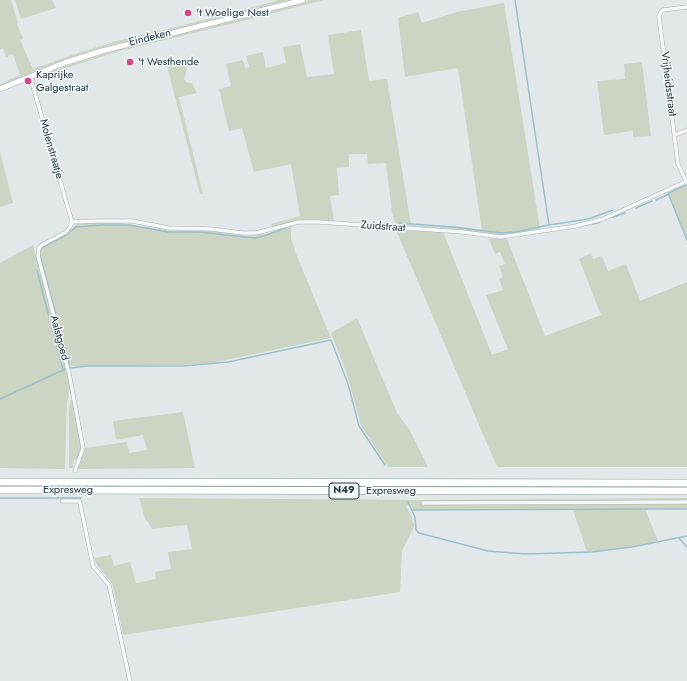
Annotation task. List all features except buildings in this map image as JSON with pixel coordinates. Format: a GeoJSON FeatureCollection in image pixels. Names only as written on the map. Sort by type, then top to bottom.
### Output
{"type":"FeatureCollection","features":[{"type":"Feature","properties":{"kind":"highway","name":"Expresweg"},"geometry":{"type":"LineString","coordinates":[[0,482],[687,483]]}},
{"type":"Feature","properties":{"kind":"highway","name":"Expresweg"},"geometry":{"type":"LineString","coordinates":[[0,490],[687,491]]}},
{"type":"Feature","properties":{"kind":"street","name":"Eindeken"},"geometry":{"type":"LineString","coordinates":[[0,89],[64,63],[120,45],[303,0]]}},
{"type":"Feature","properties":{"kind":"street","name":"Vrijheidsstraat"},"geometry":{"type":"LineString","coordinates":[[687,7],[663,10],[659,17],[678,164],[687,181]]}},
{"type":"Feature","properties":{"kind":"street","name":"Molenstraatje"},"geometry":{"type":"LineString","coordinates":[[30,76],[72,222]]}},
{"type":"Feature","properties":{"kind":"street"},"geometry":{"type":"LineString","coordinates":[[675,135],[687,130]]}},
{"type":"Feature","properties":{"kind":"street","name":"Zuidstraat"},"geometry":{"type":"LineString","coordinates":[[72,222],[132,221],[169,228],[211,229],[242,233],[256,233],[299,222],[319,222],[463,232],[501,237],[576,226],[603,219],[687,181]]}},
{"type":"Feature","properties":{"kind":"street","name":"Aalstgoed"},"geometry":{"type":"LineString","coordinates":[[72,222],[66,232],[42,245],[39,248],[38,253],[67,368],[83,448],[75,470]]}},
{"type":"Feature","properties":{"kind":"street"},"geometry":{"type":"LineString","coordinates":[[62,501],[79,501],[80,503],[92,566],[109,585],[130,681]]}},
{"type":"Feature","properties":{"kind":"street"},"geometry":{"type":"LineString","coordinates":[[423,503],[687,502]]}},
{"type":"Feature","properties":{"kind":"green space"},"geometry":{"type":"Polygon","coordinates":[[[0,0],[11,0],[18,23],[17,24],[23,39],[20,40],[33,69],[113,42],[279,0],[292,0],[110,46],[39,70],[0,88],[0,84],[20,75],[13,54],[6,57],[3,48],[0,49],[0,0]]]}},
{"type":"Feature","properties":{"kind":"green space"},"geometry":{"type":"Polygon","coordinates":[[[15,0],[52,0],[56,8],[21,19],[15,0]]]}},
{"type":"Feature","properties":{"kind":"green space"},"geometry":{"type":"Polygon","coordinates":[[[310,0],[324,0],[123,50],[34,80],[33,77],[99,53],[310,0]]]}},
{"type":"Feature","properties":{"kind":"green space"},"geometry":{"type":"Polygon","coordinates":[[[504,3],[540,229],[502,235],[491,235],[457,229],[398,225],[395,222],[392,212],[386,163],[368,164],[367,154],[349,154],[349,167],[337,168],[339,195],[330,196],[334,221],[301,220],[272,228],[271,224],[300,216],[291,164],[254,172],[242,128],[229,131],[219,89],[231,86],[226,64],[243,60],[245,68],[249,67],[246,56],[263,52],[266,68],[286,63],[283,47],[300,44],[307,77],[334,74],[328,35],[361,30],[369,81],[387,79],[411,225],[456,227],[482,231],[458,68],[405,77],[398,18],[418,12],[422,23],[457,12],[504,3]]]}},
{"type":"Feature","properties":{"kind":"green space"},"geometry":{"type":"Polygon","coordinates":[[[185,58],[187,70],[184,79],[187,83],[192,83],[197,93],[179,97],[203,194],[200,194],[166,62],[185,58]]]}},
{"type":"Feature","properties":{"kind":"green space"},"geometry":{"type":"Polygon","coordinates":[[[642,62],[651,136],[633,137],[633,131],[604,135],[597,81],[625,79],[624,64],[642,62]]]}},
{"type":"Feature","properties":{"kind":"green space"},"geometry":{"type":"Polygon","coordinates":[[[0,151],[13,203],[0,207],[0,151]]]}},
{"type":"Feature","properties":{"kind":"green space"},"geometry":{"type":"Polygon","coordinates":[[[687,185],[687,241],[668,193],[687,185]]]}},
{"type":"Feature","properties":{"kind":"green space"},"geometry":{"type":"Polygon","coordinates":[[[79,223],[120,223],[172,231],[209,231],[246,236],[266,234],[291,226],[291,238],[296,254],[331,338],[211,363],[179,365],[70,366],[40,250],[44,246],[70,232],[74,226],[79,223]]]}},
{"type":"Feature","properties":{"kind":"green space"},"geometry":{"type":"Polygon","coordinates":[[[396,230],[443,232],[492,355],[508,349],[486,295],[503,290],[499,279],[503,277],[499,266],[505,264],[500,252],[495,254],[489,239],[507,239],[545,336],[601,315],[579,259],[591,253],[593,259],[602,256],[608,271],[626,264],[640,301],[687,282],[687,467],[497,467],[396,230]]]}},
{"type":"Feature","properties":{"kind":"green space"},"geometry":{"type":"Polygon","coordinates":[[[33,245],[70,389],[67,403],[65,469],[0,468],[0,263],[33,245]]]}},
{"type":"Feature","properties":{"kind":"green space"},"geometry":{"type":"Polygon","coordinates":[[[357,318],[397,413],[409,429],[428,467],[388,467],[361,426],[347,374],[331,333],[357,318]]]}},
{"type":"Feature","properties":{"kind":"green space"},"geometry":{"type":"Polygon","coordinates":[[[70,400],[73,400],[82,448],[78,458],[73,461],[73,468],[69,468],[70,400]]]}},
{"type":"Feature","properties":{"kind":"green space"},"geometry":{"type":"Polygon","coordinates":[[[183,412],[195,468],[76,469],[85,448],[127,442],[129,453],[147,450],[143,435],[116,440],[113,421],[183,412]]]}},
{"type":"Feature","properties":{"kind":"green space"},"geometry":{"type":"Polygon","coordinates":[[[139,498],[422,500],[687,498],[687,509],[645,509],[658,541],[629,547],[587,552],[573,510],[413,510],[411,505],[406,506],[414,526],[402,551],[400,592],[123,635],[112,583],[97,565],[94,558],[111,555],[114,566],[130,562],[136,583],[156,579],[155,572],[171,569],[168,552],[192,549],[187,525],[152,529],[145,519],[139,498]]]}},
{"type":"Feature","properties":{"kind":"waterway"},"geometry":{"type":"LineString","coordinates":[[515,0],[549,225],[588,219],[613,210]]}},
{"type":"Feature","properties":{"kind":"waterway"},"geometry":{"type":"LineString","coordinates":[[669,193],[686,185]]}},
{"type":"Feature","properties":{"kind":"waterway"},"geometry":{"type":"LineString","coordinates":[[668,193],[687,240]]}},
{"type":"Feature","properties":{"kind":"waterway"},"geometry":{"type":"LineString","coordinates":[[656,200],[669,194]]}},
{"type":"Feature","properties":{"kind":"waterway"},"geometry":{"type":"LineString","coordinates":[[636,208],[652,201]]}},
{"type":"Feature","properties":{"kind":"waterway"},"geometry":{"type":"LineString","coordinates":[[613,217],[625,213]]}},
{"type":"Feature","properties":{"kind":"waterway"},"geometry":{"type":"LineString","coordinates":[[593,224],[600,222]]}},
{"type":"Feature","properties":{"kind":"waterway"},"geometry":{"type":"LineString","coordinates":[[399,223],[454,227],[502,233],[549,225]]}},
{"type":"Feature","properties":{"kind":"waterway"},"geometry":{"type":"LineString","coordinates":[[41,248],[66,235],[76,227],[129,225],[168,232],[199,232],[255,238],[286,228]]}},
{"type":"Feature","properties":{"kind":"waterway"},"geometry":{"type":"LineString","coordinates":[[40,255],[56,315]]}},
{"type":"Feature","properties":{"kind":"waterway"},"geometry":{"type":"LineString","coordinates":[[37,270],[49,317]]}},
{"type":"Feature","properties":{"kind":"waterway"},"geometry":{"type":"LineString","coordinates":[[57,319],[70,368]]}},
{"type":"Feature","properties":{"kind":"waterway"},"geometry":{"type":"LineString","coordinates":[[51,323],[63,370]]}},
{"type":"Feature","properties":{"kind":"waterway"},"geometry":{"type":"LineString","coordinates":[[0,399],[70,368],[88,366],[183,366],[228,362],[331,340],[348,384],[359,426],[385,465]]}},
{"type":"Feature","properties":{"kind":"waterway"},"geometry":{"type":"LineString","coordinates":[[0,498],[81,498]]}},
{"type":"Feature","properties":{"kind":"waterway"},"geometry":{"type":"LineString","coordinates":[[408,502],[415,517],[416,530],[419,533],[488,551],[525,554],[592,552],[632,547],[687,536]]}},
{"type":"Feature","properties":{"kind":"waterway"},"geometry":{"type":"LineString","coordinates":[[412,510],[687,509]]}},
{"type":"Feature","properties":{"kind":"waterway"},"geometry":{"type":"LineString","coordinates":[[679,538],[687,547]]}},
{"type":"Feature","properties":{"kind":"place","name":"'t Woelige Nest"},"geometry":{"type":"Point","coordinates":[188,13]}},
{"type":"Feature","properties":{"kind":"place","name":"'t Westhende"},"geometry":{"type":"Point","coordinates":[130,62]}},
{"type":"Feature","properties":{"kind":"place","name":"Kaprijke Galgestraat"},"geometry":{"type":"Point","coordinates":[28,81]}}]}
